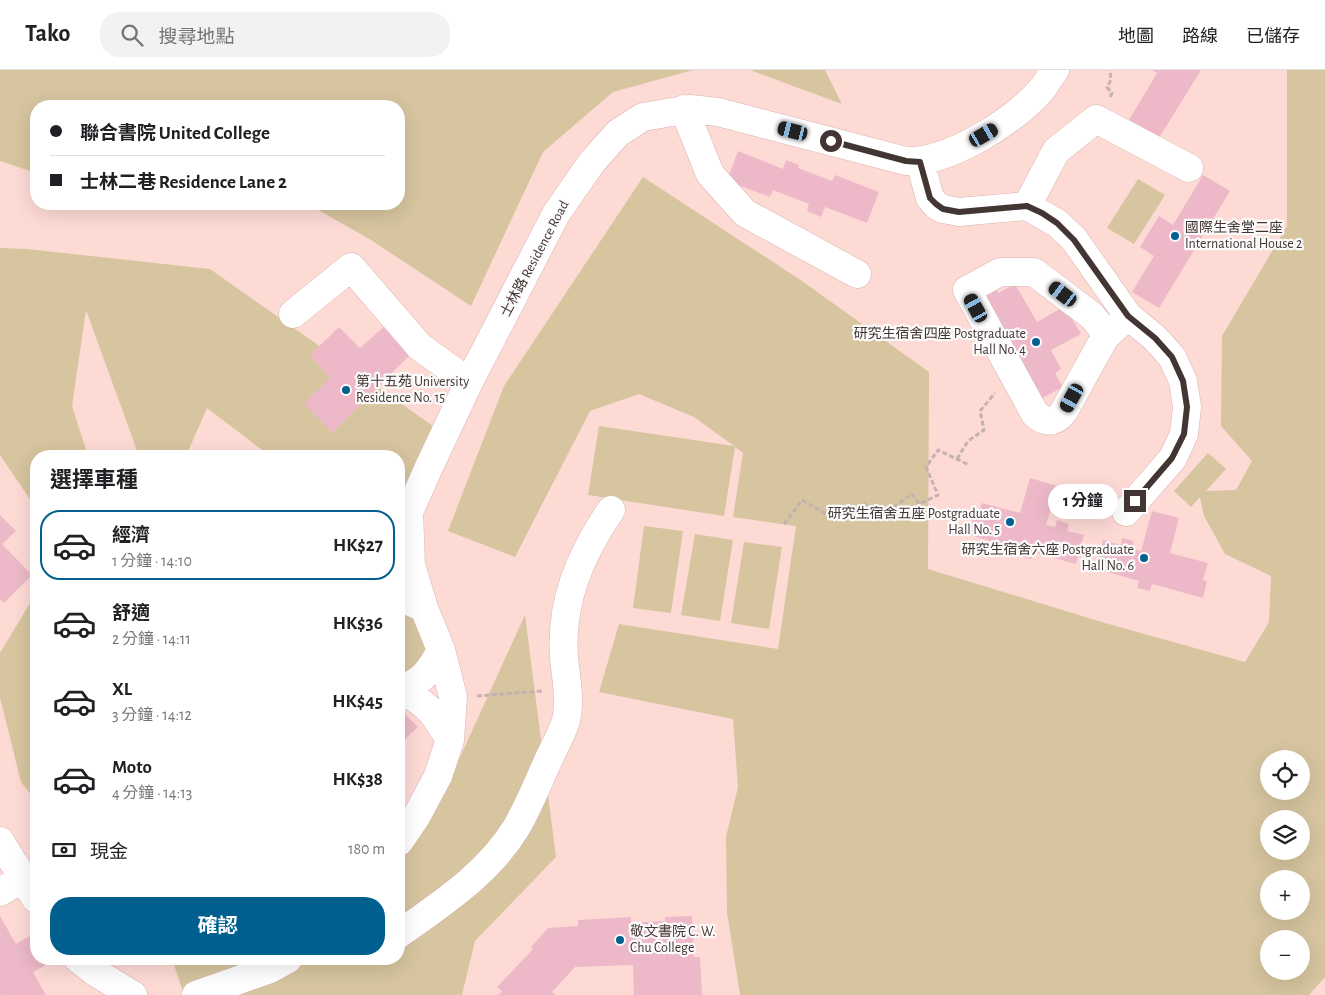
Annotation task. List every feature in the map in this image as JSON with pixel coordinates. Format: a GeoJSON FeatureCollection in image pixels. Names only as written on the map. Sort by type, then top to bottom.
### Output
{"type":"FeatureCollection","features":[{"type":"Feature","properties":{"kind":"street","name":"士林路 Residence Road"},"geometry":{"type":"LineString","coordinates":[[405,833],[438,776],[450,740],[454,697],[441,650],[424,608],[411,565],[409,512],[470,382],[556,214],[592,162],[618,134],[643,117],[684,110],[718,112],[906,161],[920,162],[945,154],[972,142],[997,127],[1021,110],[1042,89],[1055,70]]}},
{"type":"Feature","properties":{"kind":"street"},"geometry":{"type":"LineString","coordinates":[[684,110],[710,174],[745,213],[857,274]]}},
{"type":"Feature","properties":{"kind":"street"},"geometry":{"type":"LineString","coordinates":[[1027,206],[1056,151],[1096,119],[1189,168]]}},
{"type":"Feature","properties":{"kind":"street"},"geometry":{"type":"LineString","coordinates":[[920,162],[930,198],[943,209],[959,212],[1027,206],[1042,213],[1067,232],[1128,316],[1155,338],[1172,357],[1183,381],[1187,407],[1184,434],[1172,458],[1126,512]]}},
{"type":"Feature","properties":{"kind":"street"},"geometry":{"type":"LineString","coordinates":[[293,314],[351,267],[420,347],[470,382]]}},
{"type":"Feature","properties":{"kind":"street"},"geometry":{"type":"LineString","coordinates":[[1105,337],[1101,327],[1092,316],[1034,272],[1000,272],[967,290],[1035,414],[1040,419],[1053,421],[1063,414],[1105,337],[1128,316]]}},
{"type":"Feature","properties":{"kind":"street"},"geometry":{"type":"LineString","coordinates":[[405,930],[456,894],[498,852],[516,828],[531,798],[567,717],[569,689],[564,658],[564,626],[569,595],[579,564],[593,536],[611,510]]}},
{"type":"Feature","properties":{"kind":"street"},"geometry":{"type":"LineString","coordinates":[[405,600],[424,608]]}},
{"type":"Feature","properties":{"kind":"street"},"geometry":{"type":"LineString","coordinates":[[405,687],[418,682],[431,669],[441,650]]}},
{"type":"Feature","properties":{"kind":"street"},"geometry":{"type":"LineString","coordinates":[[405,693],[422,701],[436,716],[450,740]]}},
{"type":"Feature","properties":{"kind":"street"},"geometry":{"type":"LineString","coordinates":[[0,841],[30,889],[0,892]]}},
{"type":"Feature","properties":{"kind":"street"},"geometry":{"type":"LineString","coordinates":[[86,965],[133,995]]}},
{"type":"Feature","properties":{"kind":"street"},"geometry":{"type":"LineString","coordinates":[[196,995],[277,965]]}},
{"type":"Feature","properties":{"kind":"path"},"geometry":{"type":"LineString","coordinates":[[957,459],[968,441],[984,430],[980,411],[1004,382],[1014,376]]}},
{"type":"Feature","properties":{"kind":"path"},"geometry":{"type":"LineString","coordinates":[[784,524],[802,500],[828,515],[841,508],[848,516],[864,503],[881,516],[912,494],[920,504],[938,495],[926,467],[938,450],[969,465]]}},
{"type":"Feature","properties":{"kind":"path"},"geometry":{"type":"LineString","coordinates":[[454,697],[569,689]]}},
{"type":"Feature","properties":{"kind":"shaded area"},"geometry":{"type":"Polygon","coordinates":[[[0,70],[1325,70],[1325,995],[0,995],[0,70]]]}},
{"type":"Feature","properties":{"kind":"shaded area"},"geometry":{"type":"Polygon","coordinates":[[[0,70],[693,70],[613,92],[543,152],[471,306],[371,240],[318,210],[405,210],[405,100],[30,100],[30,171],[0,161],[0,70]]]}},
{"type":"Feature","properties":{"kind":"shaded area"},"geometry":{"type":"Polygon","coordinates":[[[750,70],[825,70],[842,104],[750,70]]]}},
{"type":"Feature","properties":{"kind":"shaded area"},"geometry":{"type":"Polygon","coordinates":[[[1287,70],[1325,70],[1325,977],[1309,995],[740,995],[727,912],[726,837],[738,787],[733,719],[599,692],[619,624],[778,649],[796,526],[733,517],[743,453],[735,447],[724,516],[588,495],[599,426],[734,446],[694,417],[639,394],[590,411],[515,557],[448,531],[504,386],[643,177],[802,281],[929,372],[928,569],[1105,623],[1245,662],[1269,622],[1271,576],[1225,554],[1204,516],[1200,497],[1191,507],[1174,491],[1208,453],[1226,469],[1206,491],[1236,490],[1252,461],[1221,426],[1222,336],[1287,226],[1287,70]]]}},
{"type":"Feature","properties":{"kind":"shaded area"},"geometry":{"type":"Polygon","coordinates":[[[1138,179],[1165,195],[1134,244],[1107,228],[1138,179]]]}},
{"type":"Feature","properties":{"kind":"shaded area"},"geometry":{"type":"Polygon","coordinates":[[[0,248],[27,249],[210,269],[433,426],[405,496],[405,450],[262,450],[207,408],[189,450],[137,450],[86,310],[72,406],[86,450],[30,450],[30,499],[0,455],[0,248]]]}},
{"type":"Feature","properties":{"kind":"shaded area"},"geometry":{"type":"Polygon","coordinates":[[[644,526],[683,531],[671,613],[633,608],[644,526]]]}},
{"type":"Feature","properties":{"kind":"shaded area"},"geometry":{"type":"Polygon","coordinates":[[[695,534],[733,540],[720,621],[681,615],[695,534]]]}},
{"type":"Feature","properties":{"kind":"shaded area"},"geometry":{"type":"Polygon","coordinates":[[[744,542],[782,547],[769,629],[731,623],[744,542]]]}},
{"type":"Feature","properties":{"kind":"shaded area"},"geometry":{"type":"Polygon","coordinates":[[[30,603],[30,793],[21,782],[0,698],[0,653],[30,603]]]}},
{"type":"Feature","properties":{"kind":"shaded area"},"geometry":{"type":"Polygon","coordinates":[[[405,612],[417,617],[430,648],[426,660],[405,674],[405,612]]]}},
{"type":"Feature","properties":{"kind":"shaded area"},"geometry":{"type":"Polygon","coordinates":[[[525,615],[556,857],[475,941],[462,995],[184,995],[174,965],[405,965],[405,814],[440,801],[525,615]]]}},
{"type":"Feature","properties":{"kind":"building"},"geometry":{"type":"Polygon","coordinates":[[[1152,70],[1201,70],[1159,138],[1129,120],[1157,73],[1152,70]]]}},
{"type":"Feature","properties":{"kind":"building"},"geometry":{"type":"Polygon","coordinates":[[[738,151],[783,169],[786,160],[799,165],[798,168],[832,181],[835,175],[879,192],[867,223],[825,207],[821,217],[807,211],[809,204],[773,190],[770,197],[727,181],[738,151]]]}},
{"type":"Feature","properties":{"kind":"building","name":"國際生舍堂二座 International House 2"},"geometry":{"type":"Polygon","coordinates":[[[1203,175],[1230,191],[1159,308],[1132,292],[1154,256],[1140,247],[1159,216],[1173,225],[1203,175]]]}},
{"type":"Feature","properties":{"kind":"building","name":"研究生宿舍四座 Postgraduate Hall No. 4"},"geometry":{"type":"Polygon","coordinates":[[[1015,284],[1037,322],[1065,306],[1081,334],[1051,350],[1061,369],[1055,373],[1063,387],[1039,400],[983,298],[997,290],[998,293],[1015,284]]]}},
{"type":"Feature","properties":{"kind":"building","name":"第十五苑 University Residence No. 15"},"geometry":{"type":"Polygon","coordinates":[[[388,323],[414,351],[332,433],[304,403],[330,378],[310,355],[339,327],[360,348],[388,323]]]}},
{"type":"Feature","properties":{"kind":"building","name":"研究生宿舍五座 Postgraduate Hall No. 5"},"geometry":{"type":"Polygon","coordinates":[[[1030,478],[1057,486],[1046,525],[1055,527],[1057,520],[1069,524],[1067,531],[1084,535],[1076,564],[1033,552],[1031,559],[1018,556],[1020,549],[969,535],[973,518],[977,519],[982,503],[1020,513],[1030,478]]]}},
{"type":"Feature","properties":{"kind":"building","name":"研究生宿舍六座 Postgraduate Hall No. 6"},"geometry":{"type":"Polygon","coordinates":[[[1152,511],[1179,518],[1170,553],[1208,563],[1203,580],[1207,581],[1203,598],[1152,584],[1150,591],[1137,588],[1139,581],[1096,569],[1103,540],[1121,545],[1122,538],[1134,541],[1132,548],[1141,551],[1152,511]]]}},
{"type":"Feature","properties":{"kind":"building"},"geometry":{"type":"Polygon","coordinates":[[[0,515],[16,531],[2,544],[30,573],[30,577],[4,603],[0,599],[0,515]]]}},
{"type":"Feature","properties":{"kind":"building"},"geometry":{"type":"Polygon","coordinates":[[[405,714],[418,727],[405,739],[405,714]]]}},
{"type":"Feature","properties":{"kind":"building"},"geometry":{"type":"Polygon","coordinates":[[[0,916],[16,944],[30,936],[30,965],[46,965],[33,972],[46,995],[1,995],[0,916]]]}},
{"type":"Feature","properties":{"kind":"building","name":"敬文書院 C. W. Chu College"},"geometry":{"type":"Polygon","coordinates":[[[692,916],[694,957],[700,957],[702,995],[634,995],[633,965],[575,967],[552,992],[556,995],[498,995],[502,991],[497,987],[533,949],[531,947],[548,928],[578,926],[578,920],[631,917],[631,923],[665,921],[665,917],[692,916]]]}},
{"type":"Feature","properties":{"kind":"place","name":"國際生舍堂二座 International House 2"},"geometry":{"type":"Point","coordinates":[1175,236]}},
{"type":"Feature","properties":{"kind":"place","name":"研究生宿舍四座 Postgraduate Hall No. 4"},"geometry":{"type":"Point","coordinates":[1036,342]}},
{"type":"Feature","properties":{"kind":"place","name":"第十五苑 University Residence No. 15"},"geometry":{"type":"Point","coordinates":[346,390]}},
{"type":"Feature","properties":{"kind":"place","name":"研究生宿舍五座 Postgraduate Hall No. 5"},"geometry":{"type":"Point","coordinates":[1010,522]}},
{"type":"Feature","properties":{"kind":"place","name":"研究生宿舍六座 Postgraduate Hall No. 6"},"geometry":{"type":"Point","coordinates":[1144,558]}},
{"type":"Feature","properties":{"kind":"place","name":"敬文書院 C. W. Chu College"},"geometry":{"type":"Point","coordinates":[620,940]}},
{"type":"Feature","properties":{"kind":"route"},"geometry":{"type":"LineString","coordinates":[[831,141],[906,161],[920,162],[930,198],[943,209],[959,212],[1027,206],[1057,223],[1074,240],[1128,316],[1155,338],[1172,357],[1183,381],[1187,407],[1184,434],[1172,458],[1135,501]]}}]}
